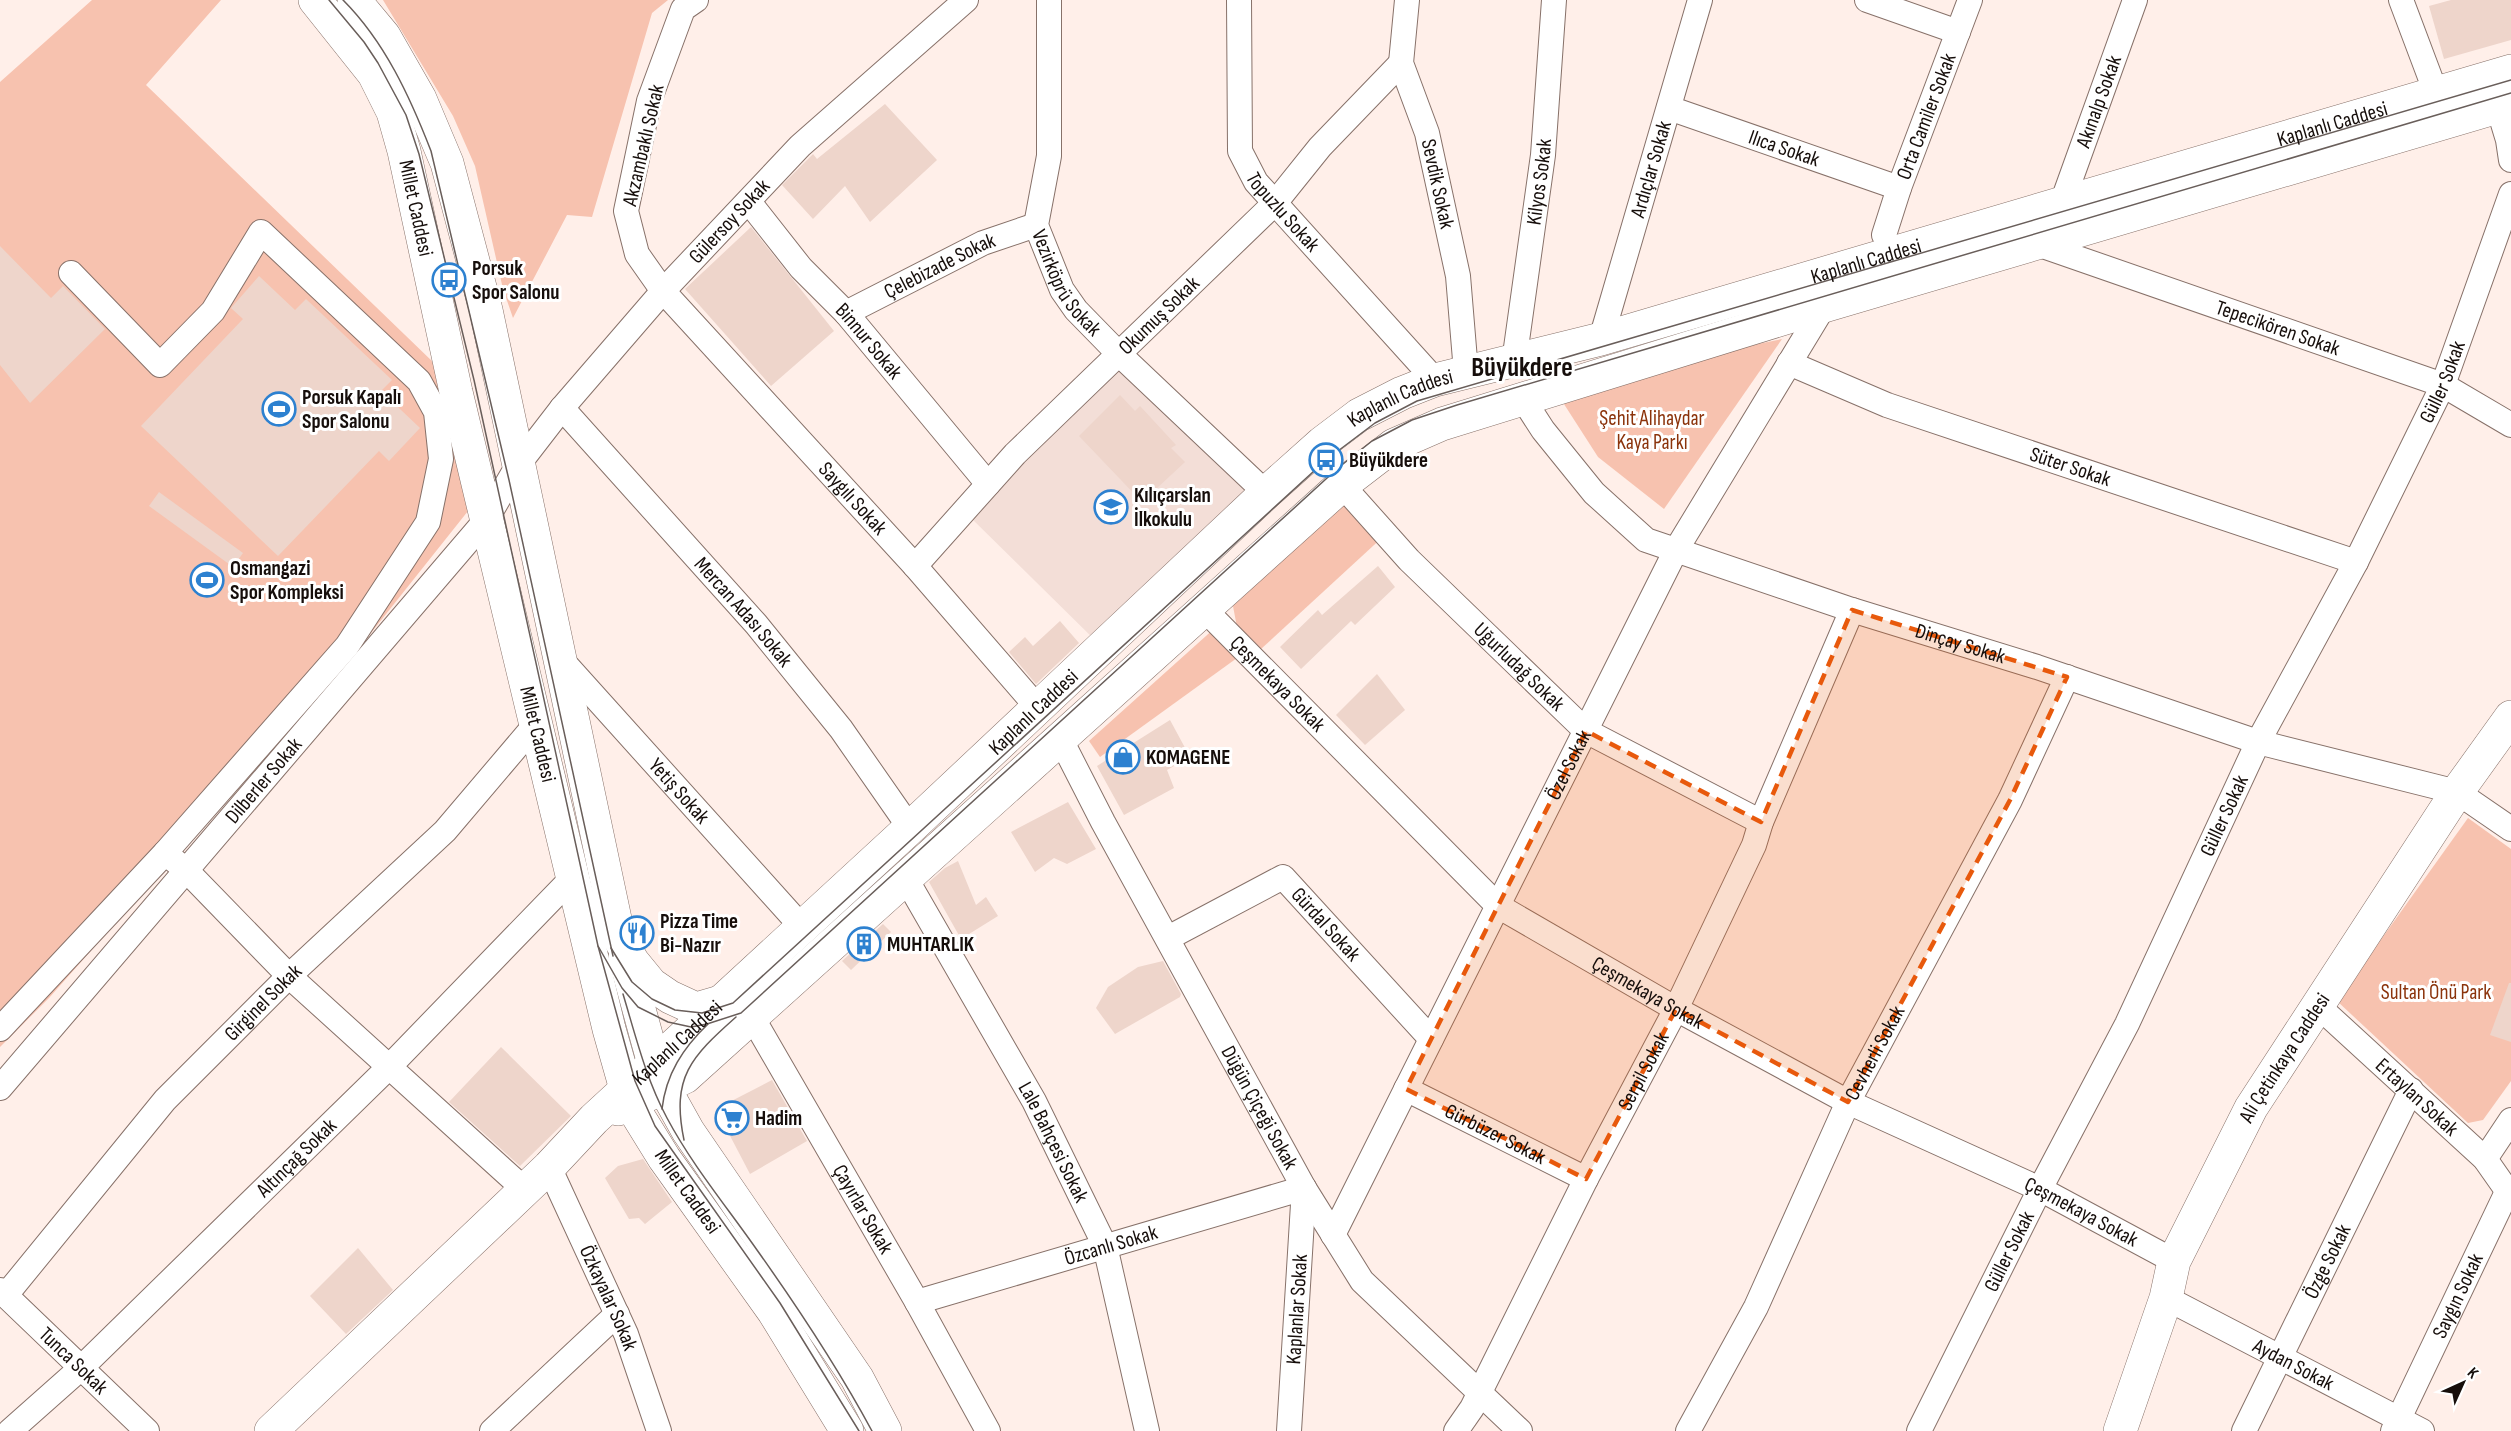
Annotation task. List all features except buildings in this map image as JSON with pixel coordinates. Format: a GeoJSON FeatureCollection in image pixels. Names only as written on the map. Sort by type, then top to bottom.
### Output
{"type":"FeatureCollection","features":[{"type":"Feature","properties":{"kind":"main road","name":"Millet Caddesi"},"geometry":{"type":"LineString","coordinates":[[315,0],[374,74],[393,112],[404,152],[486,520],[609,1029],[628,1096],[664,1158],[774,1312],[847,1431]]}},
{"type":"Feature","properties":{"kind":"main road","name":"Millet Caddesi"},"geometry":{"type":"LineString","coordinates":[[354,0],[384,36],[420,99],[447,163],[486,310],[619,938],[659,1076],[688,1131],[857,1378],[885,1431]]}},
{"type":"Feature","properties":{"kind":"main road","name":"Kaplanlı Caddesi"},"geometry":{"type":"LineString","coordinates":[[272,1431],[549,1167],[594,1119],[659,1076],[728,996],[1266,494],[1322,443],[1359,415],[1401,393],[1450,376],[1601,339],[2511,71]]}},
{"type":"Feature","properties":{"kind":"main road","name":"Kaplanlı Caddesi"},"geometry":{"type":"LineString","coordinates":[[659,1076],[685,1077],[754,1017],[904,877],[1342,485],[1394,445],[1442,424],[1824,306],[2505,105]]}},
{"type":"Feature","properties":{"kind":"main road","name":"Ali Çetinkaya Caddesi"},"geometry":{"type":"LineString","coordinates":[[2120,1431],[2166,1298],[2174,1261],[2251,1107],[2457,792],[2511,717]]}},
{"type":"Feature","properties":{"kind":"main road","name":"Millet Caddesi"},"geometry":{"type":"LineString","coordinates":[[619,938],[633,962],[651,984],[670,997],[696,1009],[728,996]]}},
{"type":"Feature","properties":{"kind":"street","name":"Akzambaklı Sokak"},"geometry":{"type":"LineString","coordinates":[[663,291],[637,254],[626,211],[649,101],[683,9],[696,0]]}},
{"type":"Feature","properties":{"kind":"street","name":"Vezirköprü Sokak"},"geometry":{"type":"LineString","coordinates":[[1049,0],[1049,156],[1036,225],[1062,290],[1076,310],[1118,353],[1266,494]]}},
{"type":"Feature","properties":{"kind":"street","name":"Topuzlu Sokak"},"geometry":{"type":"LineString","coordinates":[[1239,0],[1240,151],[1256,182],[1450,376]]}},
{"type":"Feature","properties":{"kind":"street","name":"Sevdik Sokak"},"geometry":{"type":"LineString","coordinates":[[1407,0],[1401,63],[1427,133],[1458,276],[1450,376]]}},
{"type":"Feature","properties":{"kind":"street","name":"Kilyos Sokak"},"geometry":{"type":"LineString","coordinates":[[1514,362],[1543,155],[1554,0]]}},
{"type":"Feature","properties":{"kind":"street","name":"Ardıçlar Sokak"},"geometry":{"type":"LineString","coordinates":[[1601,339],[1700,0]]}},
{"type":"Feature","properties":{"kind":"street"},"geometry":{"type":"LineString","coordinates":[[1867,0],[1958,32]]}},
{"type":"Feature","properties":{"kind":"street","name":"Orta Camiler Sokak"},"geometry":{"type":"LineString","coordinates":[[1884,235],[1899,188],[1971,0]]}},
{"type":"Feature","properties":{"kind":"street","name":"Akınalp Sokak"},"geometry":{"type":"LineString","coordinates":[[2062,203],[2135,0]]}},
{"type":"Feature","properties":{"kind":"street"},"geometry":{"type":"LineString","coordinates":[[2401,0],[2436,93]]}},
{"type":"Feature","properties":{"kind":"street","name":"Gülersoy Sokak"},"geometry":{"type":"LineString","coordinates":[[518,465],[562,408],[663,291],[800,146],[958,2]]}},
{"type":"Feature","properties":{"kind":"street","name":"Okumuş Sokak"},"geometry":{"type":"LineString","coordinates":[[915,566],[1015,454],[1275,203],[1320,147],[1401,63]]}},
{"type":"Feature","properties":{"kind":"street"},"geometry":{"type":"LineString","coordinates":[[2505,105],[2511,160]]}},
{"type":"Feature","properties":{"kind":"street","name":"Ilıca Sokak"},"geometry":{"type":"LineString","coordinates":[[1669,108],[1899,188]]}},
{"type":"Feature","properties":{"kind":"street","name":"Güller Sokak"},"geometry":{"type":"LineString","coordinates":[[1919,1431],[2040,1189],[2127,1024],[2258,742],[2356,562],[2444,385],[2511,194]]}},
{"type":"Feature","properties":{"kind":"street","name":"Binnur Sokak"},"geometry":{"type":"LineString","coordinates":[[749,202],[801,268],[846,313],[988,484]]}},
{"type":"Feature","properties":{"kind":"street","name":"Çelebizade Sokak"},"geometry":{"type":"LineString","coordinates":[[846,313],[983,243],[1036,225]]}},
{"type":"Feature","properties":{"kind":"street"},"geometry":{"type":"LineString","coordinates":[[0,1029],[165,853],[347,645],[428,522],[441,459],[436,412],[419,381],[261,232],[213,311],[160,365],[71,273]]}},
{"type":"Feature","properties":{"kind":"street","name":"Tepecikören Sokak"},"geometry":{"type":"LineString","coordinates":[[2037,244],[2444,385],[2511,425]]}},
{"type":"Feature","properties":{"kind":"street","name":"Saygılı Sokak"},"geometry":{"type":"LineString","coordinates":[[663,291],[915,566],[1038,708]]}},
{"type":"Feature","properties":{"kind":"street","name":"Özel Sokak"},"geometry":{"type":"LineString","coordinates":[[1333,1234],[1676,550],[1824,306]]}},
{"type":"Feature","properties":{"kind":"street","name":"Süter Sokak"},"geometry":{"type":"LineString","coordinates":[[1789,363],[1887,405],[2356,562]]}},
{"type":"Feature","properties":{"kind":"street","name":"Dinçay Sokak"},"geometry":{"type":"LineString","coordinates":[[1523,399],[1543,430],[1594,493],[1646,540],[1852,610],[2067,677],[2258,742],[2457,792]]}},
{"type":"Feature","properties":{"kind":"street","name":"Mercan Adası Sokak"},"geometry":{"type":"LineString","coordinates":[[562,408],[756,624],[841,729],[910,828]]}},
{"type":"Feature","properties":{"kind":"street","name":"Dilberler Sokak"},"geometry":{"type":"LineString","coordinates":[[0,1088],[486,520],[518,465]]}},
{"type":"Feature","properties":{"kind":"street","name":"Uğurludağ Sokak"},"geometry":{"type":"LineString","coordinates":[[1342,485],[1410,561],[1586,731],[1761,822]]}},
{"type":"Feature","properties":{"kind":"street","name":"Çeşmekaya Sokak"},"geometry":{"type":"LineString","coordinates":[[1204,609],[1498,906],[1676,1010],[1848,1102],[2040,1189],[2174,1261]]}},
{"type":"Feature","properties":{"kind":"street","name":"Serpil Sokak"},"geometry":{"type":"LineString","coordinates":[[1456,1431],[1479,1394],[1586,1179],[1676,1010],[1754,845],[1761,822],[1852,610]]}},
{"type":"Feature","properties":{"kind":"street","name":"Yetiş Sokak"},"geometry":{"type":"LineString","coordinates":[[558,655],[802,927]]}},
{"type":"Feature","properties":{"kind":"street","name":"Cevherli Sokak"},"geometry":{"type":"LineString","coordinates":[[1688,1431],[1756,1307],[1848,1102],[2010,800],[2067,677]]}},
{"type":"Feature","properties":{"kind":"street","name":"Girginel Sokak"},"geometry":{"type":"LineString","coordinates":[[3,1293],[165,1100],[289,976],[445,831],[535,725]]}},
{"type":"Feature","properties":{"kind":"street","name":"Düğün Çiçeği Sokak"},"geometry":{"type":"LineString","coordinates":[[1060,738],[1103,822],[1304,1188],[1362,1281],[1520,1431]]}},
{"type":"Feature","properties":{"kind":"street"},"geometry":{"type":"LineString","coordinates":[[2457,792],[2511,829]]}},
{"type":"Feature","properties":{"kind":"street"},"geometry":{"type":"LineString","coordinates":[[165,853],[186,870],[289,976],[525,1190]]}},
{"type":"Feature","properties":{"kind":"street","name":"Altınçağ Sokak"},"geometry":{"type":"LineString","coordinates":[[10,1431],[81,1368],[389,1067],[573,877]]}},
{"type":"Feature","properties":{"kind":"street","name":"Lale Bahçesi Sokak"},"geometry":{"type":"LineString","coordinates":[[904,877],[1034,1101],[1106,1246],[1147,1431]]}},
{"type":"Feature","properties":{"kind":"street","name":"Gürdal Sokak"},"geometry":{"type":"LineString","coordinates":[[1168,938],[1283,877],[1431,1040]]}},
{"type":"Feature","properties":{"kind":"street","name":"Çayırlar Sokak"},"geometry":{"type":"LineString","coordinates":[[728,996],[754,1017],[988,1431]]}},
{"type":"Feature","properties":{"kind":"street","name":"Ertaylan Sokak"},"geometry":{"type":"LineString","coordinates":[[2317,1005],[2485,1159],[2509,1194]]}},
{"type":"Feature","properties":{"kind":"street","name":"Gürbüzer Sokak"},"geometry":{"type":"LineString","coordinates":[[1406,1089],[1586,1179]]}},
{"type":"Feature","properties":{"kind":"street","name":"Özge Sokak"},"geometry":{"type":"LineString","coordinates":[[2244,1431],[2411,1090]]}},
{"type":"Feature","properties":{"kind":"street"},"geometry":{"type":"LineString","coordinates":[[2485,1159],[2511,1120]]}},
{"type":"Feature","properties":{"kind":"street","name":"Özkayalar Sokak"},"geometry":{"type":"LineString","coordinates":[[549,1167],[617,1314],[659,1431]]}},
{"type":"Feature","properties":{"kind":"street","name":"Özcanlı Sokak"},"geometry":{"type":"LineString","coordinates":[[917,1302],[1304,1188]]}},
{"type":"Feature","properties":{"kind":"street","name":"Kaplanlar Sokak"},"geometry":{"type":"LineString","coordinates":[[1289,1431],[1304,1188]]}},
{"type":"Feature","properties":{"kind":"street","name":"Saygın Sokak"},"geometry":{"type":"LineString","coordinates":[[2396,1425],[2509,1194]]}},
{"type":"Feature","properties":{"kind":"street","name":"Tunca Sokak"},"geometry":{"type":"LineString","coordinates":[[3,1293],[147,1431]]}},
{"type":"Feature","properties":{"kind":"street","name":"Aydan Sokak"},"geometry":{"type":"LineString","coordinates":[[2166,1298],[2281,1358],[2396,1425],[2422,1431]]}},
{"type":"Feature","properties":{"kind":"street"},"geometry":{"type":"LineString","coordinates":[[492,1431],[617,1314]]}},
{"type":"Feature","properties":{"kind":"highlighted area"},"geometry":{"type":"Polygon","coordinates":[[[1852,610],[2067,677],[2010,800],[1848,1102],[1676,1009],[1586,1179],[1406,1089],[1586,731],[1761,822],[1852,610]]]}},
{"type":"Feature","properties":{"kind":"shaded area","name":"Kılıçarslan İlkokulu"},"geometry":{"type":"Polygon","coordinates":[[[1121,368],[1253,498],[1103,648],[969,516],[1121,368]]]}},
{"type":"Feature","properties":{"kind":"green space","name":"Osmangazi Spor Kompleksi"},"geometry":{"type":"Polygon","coordinates":[[[92,0],[221,0],[146,85],[433,362],[468,511],[359,648],[49,998],[0,1047],[0,82],[92,0]]]}},
{"type":"Feature","properties":{"kind":"green space"},"geometry":{"type":"Polygon","coordinates":[[[383,0],[668,0],[652,13],[592,217],[567,215],[513,318],[503,289],[475,166],[453,116],[383,0]]]}},
{"type":"Feature","properties":{"kind":"green space","name":"Şehit Alihaydar Kaya Parkı"},"geometry":{"type":"Polygon","coordinates":[[[1782,339],[1664,509],[1598,457],[1562,401],[1714,353],[1782,339]]]}},
{"type":"Feature","properties":{"kind":"green space"},"geometry":{"type":"Polygon","coordinates":[[[1350,495],[1386,534],[1261,649],[1239,638],[1233,606],[1350,495]]]}},
{"type":"Feature","properties":{"kind":"green space"},"geometry":{"type":"Polygon","coordinates":[[[1216,627],[1237,658],[1100,757],[1089,741],[1216,627]]]}},
{"type":"Feature","properties":{"kind":"green space","name":"Sultan Önü Park"},"geometry":{"type":"Polygon","coordinates":[[[2468,818],[2511,849],[2511,1081],[2483,1120],[2468,1123],[2337,1001],[2468,818]]]}},
{"type":"Feature","properties":{"kind":"tram line"},"geometry":{"type":"LineString","coordinates":[[329,0],[364,42],[378,63],[406,115],[419,154],[474,380],[598,946],[635,1081],[655,1126],[780,1303],[859,1431]]}},
{"type":"Feature","properties":{"kind":"tram line"},"geometry":{"type":"LineString","coordinates":[[343,0],[358,16],[384,52],[405,91],[431,151],[509,480],[613,956]]}},
{"type":"Feature","properties":{"kind":"tram line"},"geometry":{"type":"LineString","coordinates":[[611,948],[632,982],[652,999],[675,1010],[702,1013],[733,1003],[1326,460],[1375,423],[1417,401],[2511,80]]}},
{"type":"Feature","properties":{"kind":"tram line"},"geometry":{"type":"LineString","coordinates":[[598,946],[622,988],[638,1007],[668,1022],[691,1027],[741,1013],[1338,468],[1372,441],[1412,420],[2511,93]]}},
{"type":"Feature","properties":{"kind":"tram line"},"geometry":{"type":"LineString","coordinates":[[623,994],[647,1073],[677,1135],[803,1317],[846,1384],[872,1431]]}},
{"type":"Feature","properties":{"kind":"tram line"},"geometry":{"type":"LineString","coordinates":[[684,1140],[680,1100],[688,1070],[707,1044],[736,1017]]}},
{"type":"Feature","properties":{"kind":"tram line"},"geometry":{"type":"LineString","coordinates":[[662,1109],[667,1084],[677,1062],[708,1024]]}},
{"type":"Feature","properties":{"kind":"place","name":"Porsuk Spor Salonu"},"geometry":{"type":"Point","coordinates":[449,280]}},
{"type":"Feature","properties":{"kind":"place","name":"Porsuk Kapalı Spor Salonu"},"geometry":{"type":"Point","coordinates":[279,409]}},
{"type":"Feature","properties":{"kind":"place","name":"Büyükdere"},"geometry":{"type":"Point","coordinates":[1326,460]}},
{"type":"Feature","properties":{"kind":"place","name":"Kılıçarslan İlkokulu"},"geometry":{"type":"Point","coordinates":[1111,507]}},
{"type":"Feature","properties":{"kind":"place","name":"Osmangazi Spor Kompleksi"},"geometry":{"type":"Point","coordinates":[207,580]}},
{"type":"Feature","properties":{"kind":"place","name":"KOMAGENE"},"geometry":{"type":"Point","coordinates":[1123,757]}},
{"type":"Feature","properties":{"kind":"place","name":"Pizza Time Bi-Nazır"},"geometry":{"type":"Point","coordinates":[637,933]}},
{"type":"Feature","properties":{"kind":"place","name":"MUHTARLIK"},"geometry":{"type":"Point","coordinates":[864,944]}},
{"type":"Feature","properties":{"kind":"place","name":"Hadim"},"geometry":{"type":"Point","coordinates":[732,1118]}},
{"type":"Feature","properties":{"kind":"district","name":"Büyükdere"},"geometry":{"type":"Point","coordinates":[1522,367]}}]}
